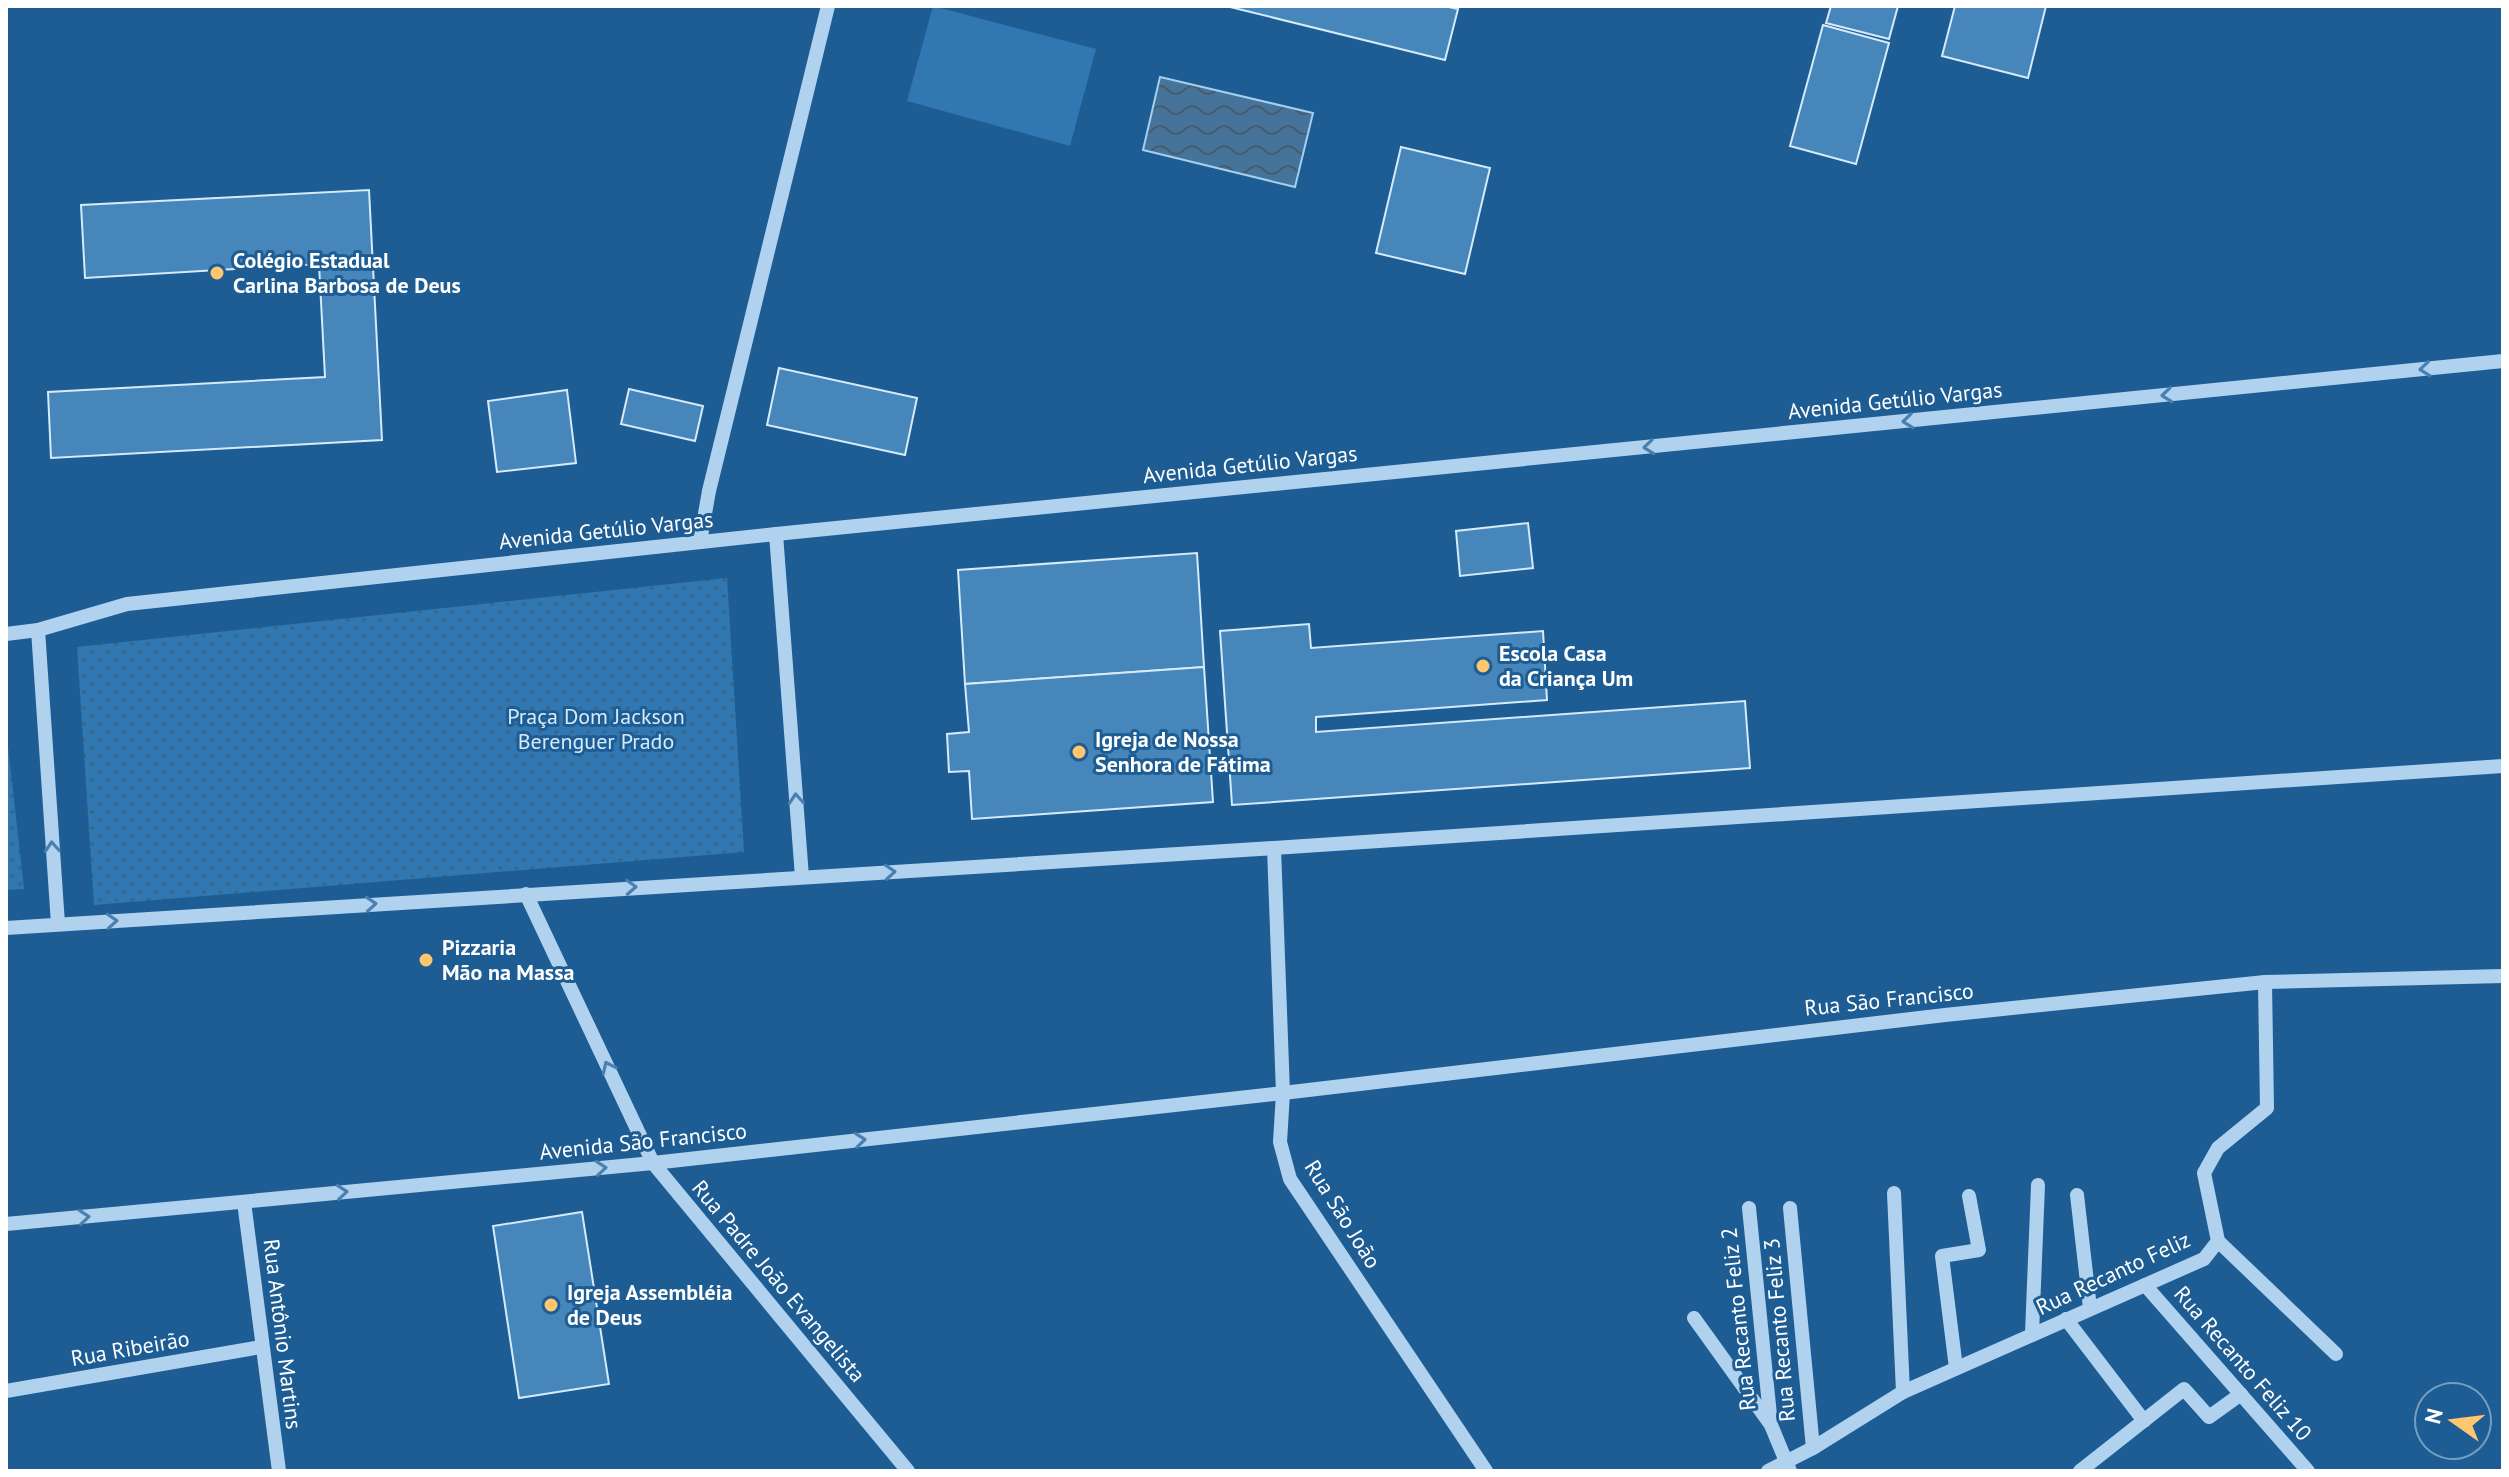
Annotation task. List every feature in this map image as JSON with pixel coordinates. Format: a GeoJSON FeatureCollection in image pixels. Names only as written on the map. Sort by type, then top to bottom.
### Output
{"type":"FeatureCollection","features":[{"type":"Feature","properties":{"kind":"street"},"geometry":{"type":"LineString","coordinates":[[700,542],[709,491],[828,6]]}},
{"type":"Feature","properties":{"kind":"street","name":"Avenida Getúlio Vargas"},"geometry":{"type":"LineString","coordinates":[[6,634],[38,630],[127,604],[776,534],[2503,361]]}},
{"type":"Feature","properties":{"kind":"street"},"geometry":{"type":"LineString","coordinates":[[776,534],[802,877]]}},
{"type":"Feature","properties":{"kind":"street"},"geometry":{"type":"LineString","coordinates":[[38,630],[58,924]]}},
{"type":"Feature","properties":{"kind":"street"},"geometry":{"type":"LineString","coordinates":[[6,928],[2503,766]]}},
{"type":"Feature","properties":{"kind":"street","name":"Rua São João"},"geometry":{"type":"LineString","coordinates":[[1274,848],[1283,1093],[1280,1142],[1290,1179],[1486,1471]]}},
{"type":"Feature","properties":{"kind":"street","name":"Rua Padre João Evangelista"},"geometry":{"type":"LineString","coordinates":[[526,894],[653,1163],[908,1471]]}},
{"type":"Feature","properties":{"kind":"street","name":"Rua São Francisco"},"geometry":{"type":"LineString","coordinates":[[1283,1093],[1945,1015],[2265,982],[2503,976]]}},
{"type":"Feature","properties":{"kind":"street","name":"Rua Recanto Feliz"},"geometry":{"type":"LineString","coordinates":[[1768,1471],[1787,1466],[1903,1392],[2204,1259],[2218,1241],[2204,1173],[2218,1148],[2267,1108],[2265,982]]}},
{"type":"Feature","properties":{"kind":"street","name":"Avenida São Francisco"},"geometry":{"type":"LineString","coordinates":[[6,1224],[653,1163],[1283,1093]]}},
{"type":"Feature","properties":{"kind":"street"},"geometry":{"type":"LineString","coordinates":[[2032,1334],[2038,1185]]}},
{"type":"Feature","properties":{"kind":"street"},"geometry":{"type":"LineString","coordinates":[[1894,1193],[1903,1392]]}},
{"type":"Feature","properties":{"kind":"street"},"geometry":{"type":"LineString","coordinates":[[2077,1195],[2090,1308]]}},
{"type":"Feature","properties":{"kind":"street"},"geometry":{"type":"LineString","coordinates":[[1956,1368],[1942,1256],[1979,1250],[1969,1196]]}},
{"type":"Feature","properties":{"kind":"street","name":"Rua Antônio Martins"},"geometry":{"type":"LineString","coordinates":[[244,1202],[279,1471]]}},
{"type":"Feature","properties":{"kind":"street","name":"Rua Recanto Feliz 2"},"geometry":{"type":"LineString","coordinates":[[1749,1208],[1771,1425]]}},
{"type":"Feature","properties":{"kind":"street","name":"Rua Recanto Feliz 3"},"geometry":{"type":"LineString","coordinates":[[1790,1208],[1813,1448]]}},
{"type":"Feature","properties":{"kind":"street"},"geometry":{"type":"LineString","coordinates":[[2218,1241],[2336,1354]]}},
{"type":"Feature","properties":{"kind":"street","name":"Rua Recanto Feliz 10"},"geometry":{"type":"LineString","coordinates":[[2145,1285],[2308,1471]]}},
{"type":"Feature","properties":{"kind":"street"},"geometry":{"type":"LineString","coordinates":[[1694,1318],[1771,1425],[1787,1466]]}},
{"type":"Feature","properties":{"kind":"street"},"geometry":{"type":"LineString","coordinates":[[2066,1319],[2144,1421]]}},
{"type":"Feature","properties":{"kind":"street","name":"Rua Ribeirão"},"geometry":{"type":"LineString","coordinates":[[6,1391],[261,1347]]}},
{"type":"Feature","properties":{"kind":"street"},"geometry":{"type":"LineString","coordinates":[[2080,1471],[2184,1389],[2209,1417],[2241,1394]]}},
{"type":"Feature","properties":{"kind":"green space"},"geometry":{"type":"Polygon","coordinates":[[[933,6],[1096,49],[1070,146],[907,101],[933,6]]]}},
{"type":"Feature","properties":{"kind":"green space","name":"Praça Dom Jackson Berenguer Prado"},"geometry":{"type":"Polygon","coordinates":[[[727,578],[744,852],[94,905],[77,647],[727,578]]]}},
{"type":"Feature","properties":{"kind":"green space"},"geometry":{"type":"Polygon","coordinates":[[[6,729],[24,889],[6,890],[6,729]]]}},
{"type":"Feature","properties":{"kind":"water"},"geometry":{"type":"Polygon","coordinates":[[[1160,77],[1313,113],[1295,187],[1143,150],[1160,77]]]}},
{"type":"Feature","properties":{"kind":"building"},"geometry":{"type":"Polygon","coordinates":[[[1226,6],[1444,6],[1458,9],[1445,60],[1226,6]]]}},
{"type":"Feature","properties":{"kind":"building"},"geometry":{"type":"Polygon","coordinates":[[[1831,6],[1898,6],[1889,39],[1826,23],[1831,6]]]}},
{"type":"Feature","properties":{"kind":"building"},"geometry":{"type":"Polygon","coordinates":[[[1955,6],[2046,6],[2028,78],[1942,56],[1955,6]]]}},
{"type":"Feature","properties":{"kind":"building"},"geometry":{"type":"Polygon","coordinates":[[[1823,25],[1889,43],[1856,164],[1790,146],[1823,25]]]}},
{"type":"Feature","properties":{"kind":"building"},"geometry":{"type":"Polygon","coordinates":[[[1401,147],[1490,168],[1465,274],[1376,253],[1401,147]]]}},
{"type":"Feature","properties":{"kind":"building"},"geometry":{"type":"Polygon","coordinates":[[[369,190],[382,440],[51,458],[48,392],[325,377],[319,264],[85,278],[81,205],[369,190]]]}},
{"type":"Feature","properties":{"kind":"building"},"geometry":{"type":"Polygon","coordinates":[[[779,368],[917,398],[905,455],[767,425],[779,368]]]}},
{"type":"Feature","properties":{"kind":"building"},"geometry":{"type":"Polygon","coordinates":[[[629,389],[703,406],[695,441],[621,424],[629,389]]]}},
{"type":"Feature","properties":{"kind":"building"},"geometry":{"type":"Polygon","coordinates":[[[567,390],[576,463],[497,472],[488,401],[567,390]]]}},
{"type":"Feature","properties":{"kind":"building"},"geometry":{"type":"Polygon","coordinates":[[[1528,523],[1533,568],[1460,576],[1456,531],[1528,523]]]}},
{"type":"Feature","properties":{"kind":"building"},"geometry":{"type":"Polygon","coordinates":[[[1197,553],[1204,667],[965,684],[958,570],[1197,553]]]}},
{"type":"Feature","properties":{"kind":"building"},"geometry":{"type":"Polygon","coordinates":[[[1309,624],[1311,648],[1543,631],[1547,700],[1316,717],[1316,732],[1745,701],[1750,768],[1232,805],[1220,631],[1309,624]]]}},
{"type":"Feature","properties":{"kind":"building","name":"Igreja de Nossa Senhora de Fátima"},"geometry":{"type":"Polygon","coordinates":[[[1204,667],[1213,802],[972,819],[969,771],[949,772],[947,734],[969,732],[965,684],[1204,667]]]}},
{"type":"Feature","properties":{"kind":"building","name":"Igreja Assembléia de Deus"},"geometry":{"type":"Polygon","coordinates":[[[582,1212],[609,1384],[519,1398],[493,1226],[582,1212]]]}},
{"type":"Feature","properties":{"kind":"place","name":"Colégio Estadual Carlina Barbosa de Deus"},"geometry":{"type":"Point","coordinates":[217,273]}},
{"type":"Feature","properties":{"kind":"place","name":"Escola Casa da Criança Um"},"geometry":{"type":"Point","coordinates":[1483,666]}},
{"type":"Feature","properties":{"kind":"place","name":"Igreja de Nossa Senhora de Fátima"},"geometry":{"type":"Point","coordinates":[1079,752]}},
{"type":"Feature","properties":{"kind":"place","name":"Pizzaria Mão na Massa"},"geometry":{"type":"Point","coordinates":[426,960]}},
{"type":"Feature","properties":{"kind":"place","name":"Igreja Assembléia de Deus"},"geometry":{"type":"Point","coordinates":[551,1305]}}]}
